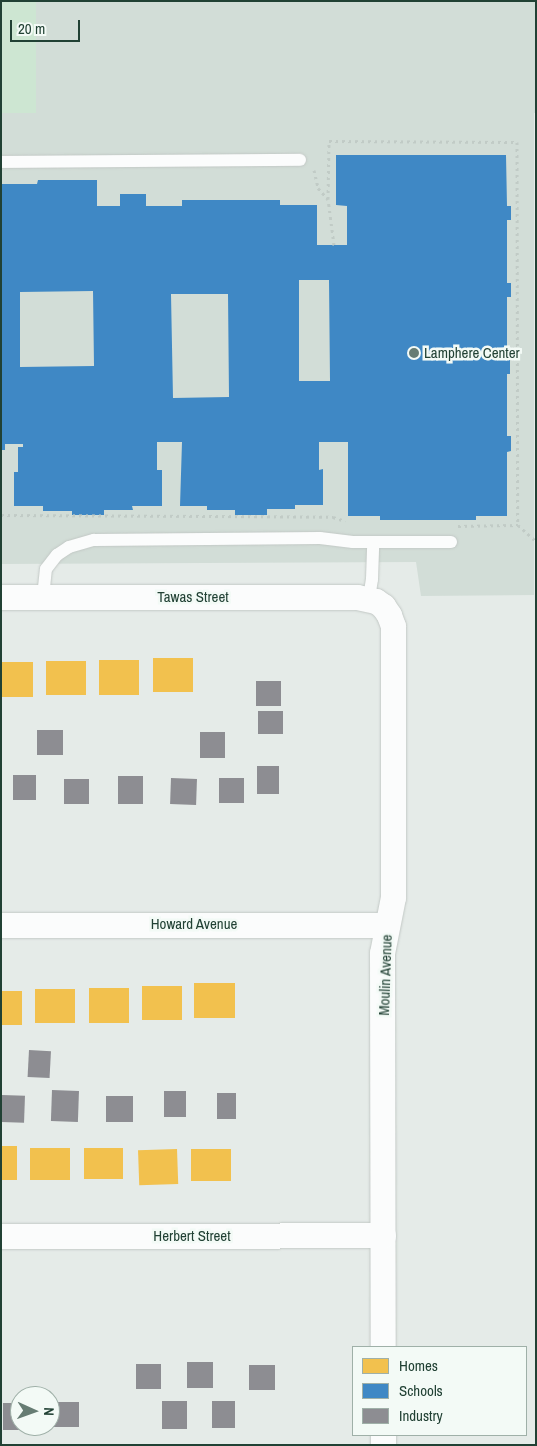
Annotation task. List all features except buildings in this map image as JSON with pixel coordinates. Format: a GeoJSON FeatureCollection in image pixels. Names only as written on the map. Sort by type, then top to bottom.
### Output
{"type":"FeatureCollection","features":[{"type":"Feature","properties":{"kind":"street","name":"Tawas Street"},"geometry":{"type":"LineString","coordinates":[[1,597],[376,602]]}},
{"type":"Feature","properties":{"kind":"street","name":"Moulin Avenue"},"geometry":{"type":"LineString","coordinates":[[376,602],[393,626],[394,637],[393,897],[382,953],[383,1346]]}},
{"type":"Feature","properties":{"kind":"street","name":"Howard Avenue"},"geometry":{"type":"LineString","coordinates":[[1,924],[387,925]]}},
{"type":"Feature","properties":{"kind":"street","name":"Herbert Street"},"geometry":{"type":"LineString","coordinates":[[1,1236],[383,1235]]}},
{"type":"Feature","properties":{"kind":"lane"},"geometry":{"type":"LineString","coordinates":[[1,162],[300,160]]}},
{"type":"Feature","properties":{"kind":"lane"},"geometry":{"type":"LineString","coordinates":[[43,597],[46,569],[57,555],[68,547],[94,540],[320,538],[373,542],[451,542]]}},
{"type":"Feature","properties":{"kind":"lane"},"geometry":{"type":"LineString","coordinates":[[373,542],[372,579],[376,602]]}},
{"type":"Feature","properties":{"kind":"path"},"geometry":{"type":"LineString","coordinates":[[334,245],[328,199],[329,141],[517,142],[518,525]]}},
{"type":"Feature","properties":{"kind":"path"},"geometry":{"type":"LineString","coordinates":[[315,174],[318,188],[328,199]]}},
{"type":"Feature","properties":{"kind":"path"},"geometry":{"type":"LineString","coordinates":[[479,526],[518,525],[536,541]]}},
{"type":"Feature","properties":{"kind":"shaded area"},"geometry":{"type":"Polygon","coordinates":[[[36,1],[536,1],[536,113],[534,113],[534,595],[421,596],[416,562],[1,564],[1,113],[36,112],[36,1]]]}},
{"type":"Feature","properties":{"kind":"green space"},"geometry":{"type":"Polygon","coordinates":[[[1,1],[36,1],[36,113],[1,113],[1,1]]]}},
{"type":"Feature","properties":{"kind":"place","name":"Lamphere Center"},"geometry":{"type":"Point","coordinates":[414,353]}}]}
